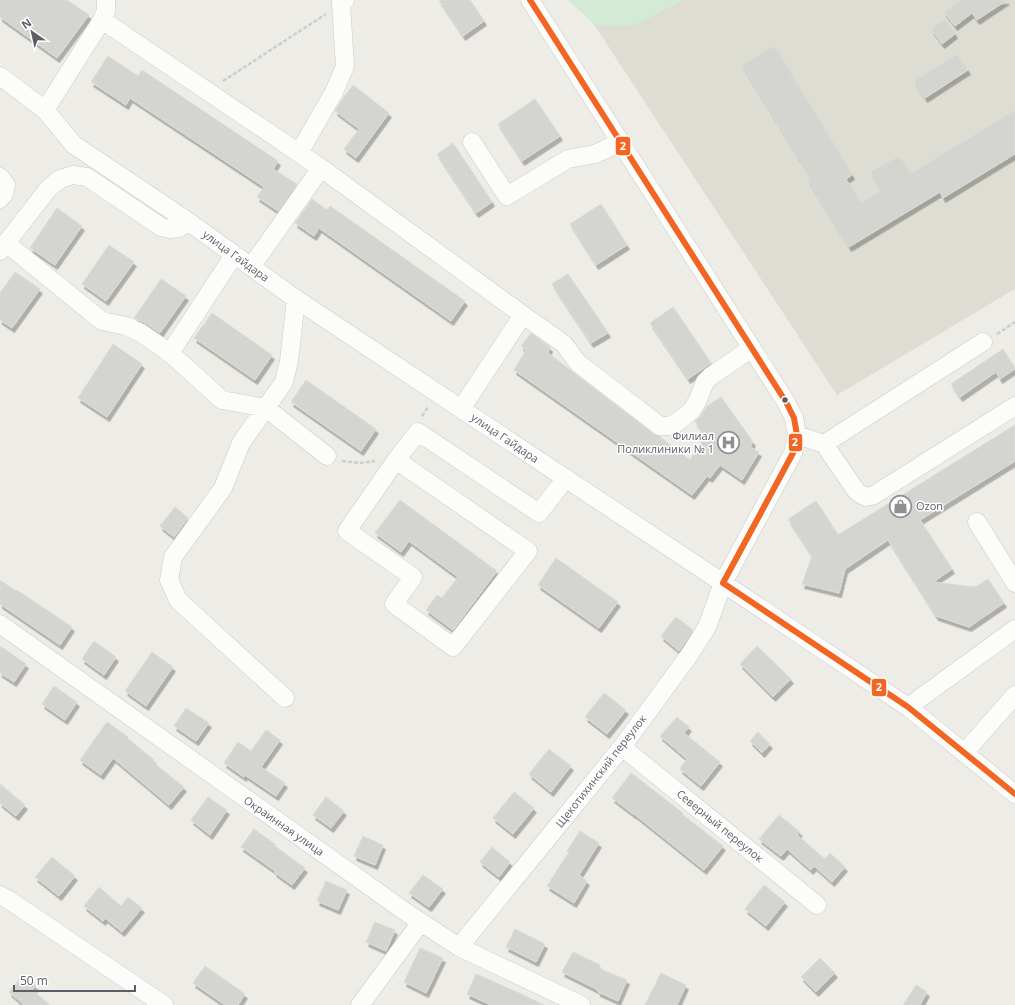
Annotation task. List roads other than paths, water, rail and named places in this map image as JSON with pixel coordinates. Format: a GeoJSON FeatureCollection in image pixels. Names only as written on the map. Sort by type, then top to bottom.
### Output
{"type":"FeatureCollection","features":[{"type":"Feature","properties":{"kind":"street"},"geometry":{"type":"LineString","coordinates":[[90,0],[105,10],[207,91],[321,168],[564,344],[578,363],[660,426],[675,424],[691,410],[697,402],[705,382],[711,376],[752,348]]}},
{"type":"Feature","properties":{"kind":"street"},"geometry":{"type":"LineString","coordinates":[[530,0],[786,402],[794,418],[797,435],[824,444],[857,492],[866,497],[874,495],[1015,406]]}},
{"type":"Feature","properties":{"kind":"street"},"geometry":{"type":"LineString","coordinates":[[299,153],[334,92],[345,66],[343,2]]}},
{"type":"Feature","properties":{"kind":"street"},"geometry":{"type":"LineString","coordinates":[[45,110],[105,10]]}},
{"type":"Feature","properties":{"kind":"street","name":"улица Гайдара"},"geometry":{"type":"LineString","coordinates":[[0,76],[45,110],[74,145],[186,220],[296,299],[908,707],[1015,794]]}},
{"type":"Feature","properties":{"kind":"street"},"geometry":{"type":"LineString","coordinates":[[472,142],[506,196],[568,159],[595,154],[621,142]]}},
{"type":"Feature","properties":{"kind":"street"},"geometry":{"type":"LineString","coordinates":[[251,267],[321,168]]}},
{"type":"Feature","properties":{"kind":"street"},"geometry":{"type":"LineString","coordinates":[[186,220],[179,228],[170,229],[161,227],[87,176],[73,175],[60,179],[48,189],[3,247],[102,321],[126,326],[141,333],[170,353],[222,400],[266,408],[327,456]]}},
{"type":"Feature","properties":{"kind":"street"},"geometry":{"type":"LineString","coordinates":[[0,176],[6,185],[4,194],[0,199]]}},
{"type":"Feature","properties":{"kind":"street"},"geometry":{"type":"LineString","coordinates":[[170,353],[234,255]]}},
{"type":"Feature","properties":{"kind":"street"},"geometry":{"type":"LineString","coordinates":[[285,698],[178,600],[169,580],[173,557],[223,488],[241,444],[284,382],[289,361],[296,299]]}},
{"type":"Feature","properties":{"kind":"street"},"geometry":{"type":"LineString","coordinates":[[460,409],[523,315]]}},
{"type":"Feature","properties":{"kind":"street"},"geometry":{"type":"LineString","coordinates":[[824,444],[983,342]]}},
{"type":"Feature","properties":{"kind":"street"},"geometry":{"type":"LineString","coordinates":[[389,460],[528,551],[453,647],[394,604],[413,577],[347,531],[389,460],[418,432],[539,513],[566,478]]}},
{"type":"Feature","properties":{"kind":"street","name":"Щекотихинский переулок"},"geometry":{"type":"LineString","coordinates":[[459,947],[622,747],[708,627],[723,583],[793,453],[797,435]]}},
{"type":"Feature","properties":{"kind":"street"},"geometry":{"type":"LineString","coordinates":[[977,522],[1015,583]]}},
{"type":"Feature","properties":{"kind":"street","name":"Окраинная улица"},"geometry":{"type":"LineString","coordinates":[[0,624],[421,922],[459,947],[581,1005]]}},
{"type":"Feature","properties":{"kind":"street"},"geometry":{"type":"LineString","coordinates":[[908,707],[1015,629]]}},
{"type":"Feature","properties":{"kind":"street"},"geometry":{"type":"LineString","coordinates":[[964,753],[1015,695]]}},
{"type":"Feature","properties":{"kind":"street","name":"Северный переулок"},"geometry":{"type":"LineString","coordinates":[[622,747],[817,905]]}},
{"type":"Feature","properties":{"kind":"street"},"geometry":{"type":"LineString","coordinates":[[0,895],[164,1005]]}},
{"type":"Feature","properties":{"kind":"street"},"geometry":{"type":"LineString","coordinates":[[360,1005],[421,922]]}},
{"type":"Feature","properties":{"kind":"place","name":"Филиал Поликлиники № 1"},"geometry":{"type":"Point","coordinates":[729,442]}},
{"type":"Feature","properties":{"kind":"place","name":"Ozon"},"geometry":{"type":"Point","coordinates":[900,506]}}]}
